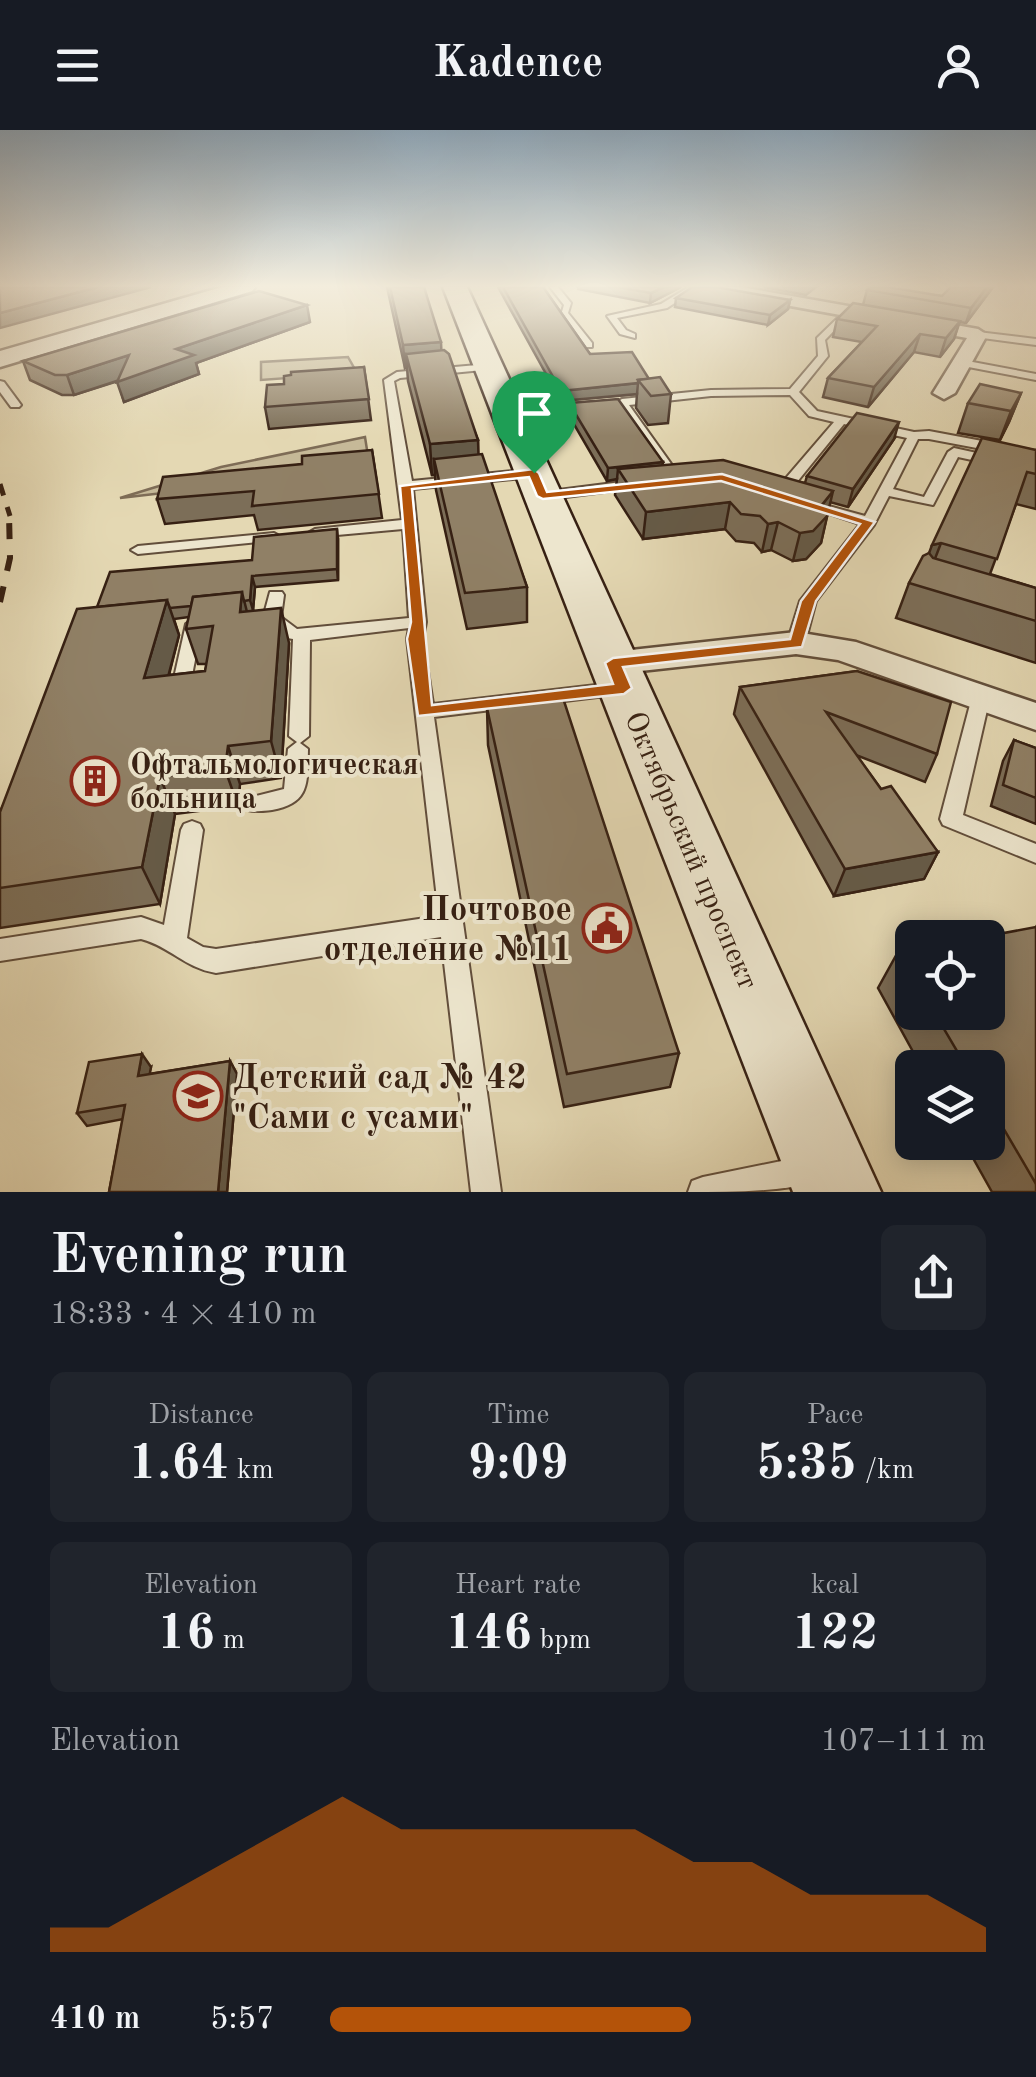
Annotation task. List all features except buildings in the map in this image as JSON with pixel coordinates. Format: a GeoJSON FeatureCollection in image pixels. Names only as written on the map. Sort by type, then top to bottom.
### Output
{"type":"FeatureCollection","features":[{"type":"Feature","properties":{"kind":"main road","name":"Октябрьский проспект"},"geometry":{"type":"LineString","coordinates":[[476,337],[831,1179]]}},
{"type":"Feature","properties":{"kind":"street"},"geometry":{"type":"LineString","coordinates":[[0,358],[74,337]]}},
{"type":"Feature","properties":{"kind":"street"},"geometry":{"type":"LineString","coordinates":[[944,393],[977,337]]}},
{"type":"Feature","properties":{"kind":"street"},"geometry":{"type":"LineString","coordinates":[[618,676],[796,643],[844,650],[1036,716]]}},
{"type":"Feature","properties":{"kind":"lane"},"geometry":{"type":"LineString","coordinates":[[582,337],[588,345]]}},
{"type":"Feature","properties":{"kind":"lane"},"geometry":{"type":"LineString","coordinates":[[508,413],[711,393],[793,392],[823,356],[820,340],[823,337]]}},
{"type":"Feature","properties":{"kind":"lane"},"geometry":{"type":"LineString","coordinates":[[991,337],[1036,342]]}},
{"type":"Feature","properties":{"kind":"lane"},"geometry":{"type":"LineString","coordinates":[[962,363],[1036,377]]}},
{"type":"Feature","properties":{"kind":"lane"},"geometry":{"type":"LineString","coordinates":[[486,1192],[415,639],[418,622],[406,486],[388,380],[488,366]]}},
{"type":"Feature","properties":{"kind":"lane"},"geometry":{"type":"LineString","coordinates":[[0,384],[15,405]]}},
{"type":"Feature","properties":{"kind":"lane"},"geometry":{"type":"LineString","coordinates":[[793,392],[812,414],[914,436],[928,435],[1036,455]]}},
{"type":"Feature","properties":{"kind":"lane"},"geometry":{"type":"LineString","coordinates":[[406,486],[684,479],[622,402]]}},
{"type":"Feature","properties":{"kind":"lane"},"geometry":{"type":"LineString","coordinates":[[779,496],[841,420]]}},
{"type":"Feature","properties":{"kind":"lane"},"geometry":{"type":"LineString","coordinates":[[796,643],[808,601],[868,522],[901,467],[914,436]]}},
{"type":"Feature","properties":{"kind":"lane"},"geometry":{"type":"LineString","coordinates":[[886,491],[928,502],[954,452],[1036,470]]}},
{"type":"Feature","properties":{"kind":"lane"},"geometry":{"type":"LineString","coordinates":[[760,490],[868,522]]}},
{"type":"Feature","properties":{"kind":"lane"},"geometry":{"type":"LineString","coordinates":[[138,550],[409,524]]}},
{"type":"Feature","properties":{"kind":"lane"},"geometry":{"type":"LineString","coordinates":[[276,595],[263,618],[302,634],[418,622]]}},
{"type":"Feature","properties":{"kind":"lane"},"geometry":{"type":"LineString","coordinates":[[180,696],[195,624]]}},
{"type":"Feature","properties":{"kind":"lane"},"geometry":{"type":"LineString","coordinates":[[254,804],[292,794],[297,782],[302,634]]}},
{"type":"Feature","properties":{"kind":"lane"},"geometry":{"type":"LineString","coordinates":[[424,712],[618,676]]}},
{"type":"Feature","properties":{"kind":"lane"},"geometry":{"type":"LineString","coordinates":[[981,697],[951,819],[1036,854]]}},
{"type":"Feature","properties":{"kind":"lane"},"geometry":{"type":"LineString","coordinates":[[174,940],[192,830]]}},
{"type":"Feature","properties":{"kind":"lane"},"geometry":{"type":"LineString","coordinates":[[0,950],[140,928],[154,929],[174,940],[196,960],[216,961],[451,925]]}},
{"type":"Feature","properties":{"kind":"lane"},"geometry":{"type":"LineString","coordinates":[[703,1192],[831,1179]]}},
{"type":"Feature","properties":{"kind":"shaded area"},"geometry":{"type":"Polygon","coordinates":[[[348,357],[357,373],[261,380],[261,362],[348,357]]]}},
{"type":"Feature","properties":{"kind":"shaded area"},"geometry":{"type":"Polygon","coordinates":[[[365,437],[370,469],[120,498],[221,467],[365,437]]]}},
{"type":"Feature","properties":{"kind":"railway"},"geometry":{"type":"LineString","coordinates":[[0,484],[10,516]]}},
{"type":"Feature","properties":{"kind":"railway"},"geometry":{"type":"LineString","coordinates":[[0,602],[10,558],[9,514]]}},
{"type":"Feature","properties":{"kind":"place","name":"Офтальмологическая больница"},"geometry":{"type":"Point","coordinates":[95,781]}},
{"type":"Feature","properties":{"kind":"place","name":"Почтовое отделение №11"},"geometry":{"type":"Point","coordinates":[607,928]}},
{"type":"Feature","properties":{"kind":"place","name":"Детский сад № 42 \"Сами с усами\""},"geometry":{"type":"Point","coordinates":[198,1096]}},
{"type":"Feature","properties":{"kind":"route"},"geometry":{"type":"LineString","coordinates":[[534,473],[543,496],[722,478],[868,522],[808,601],[796,643],[613,663],[624,688],[424,712],[415,639],[418,622],[406,486],[534,473]]}}]}
